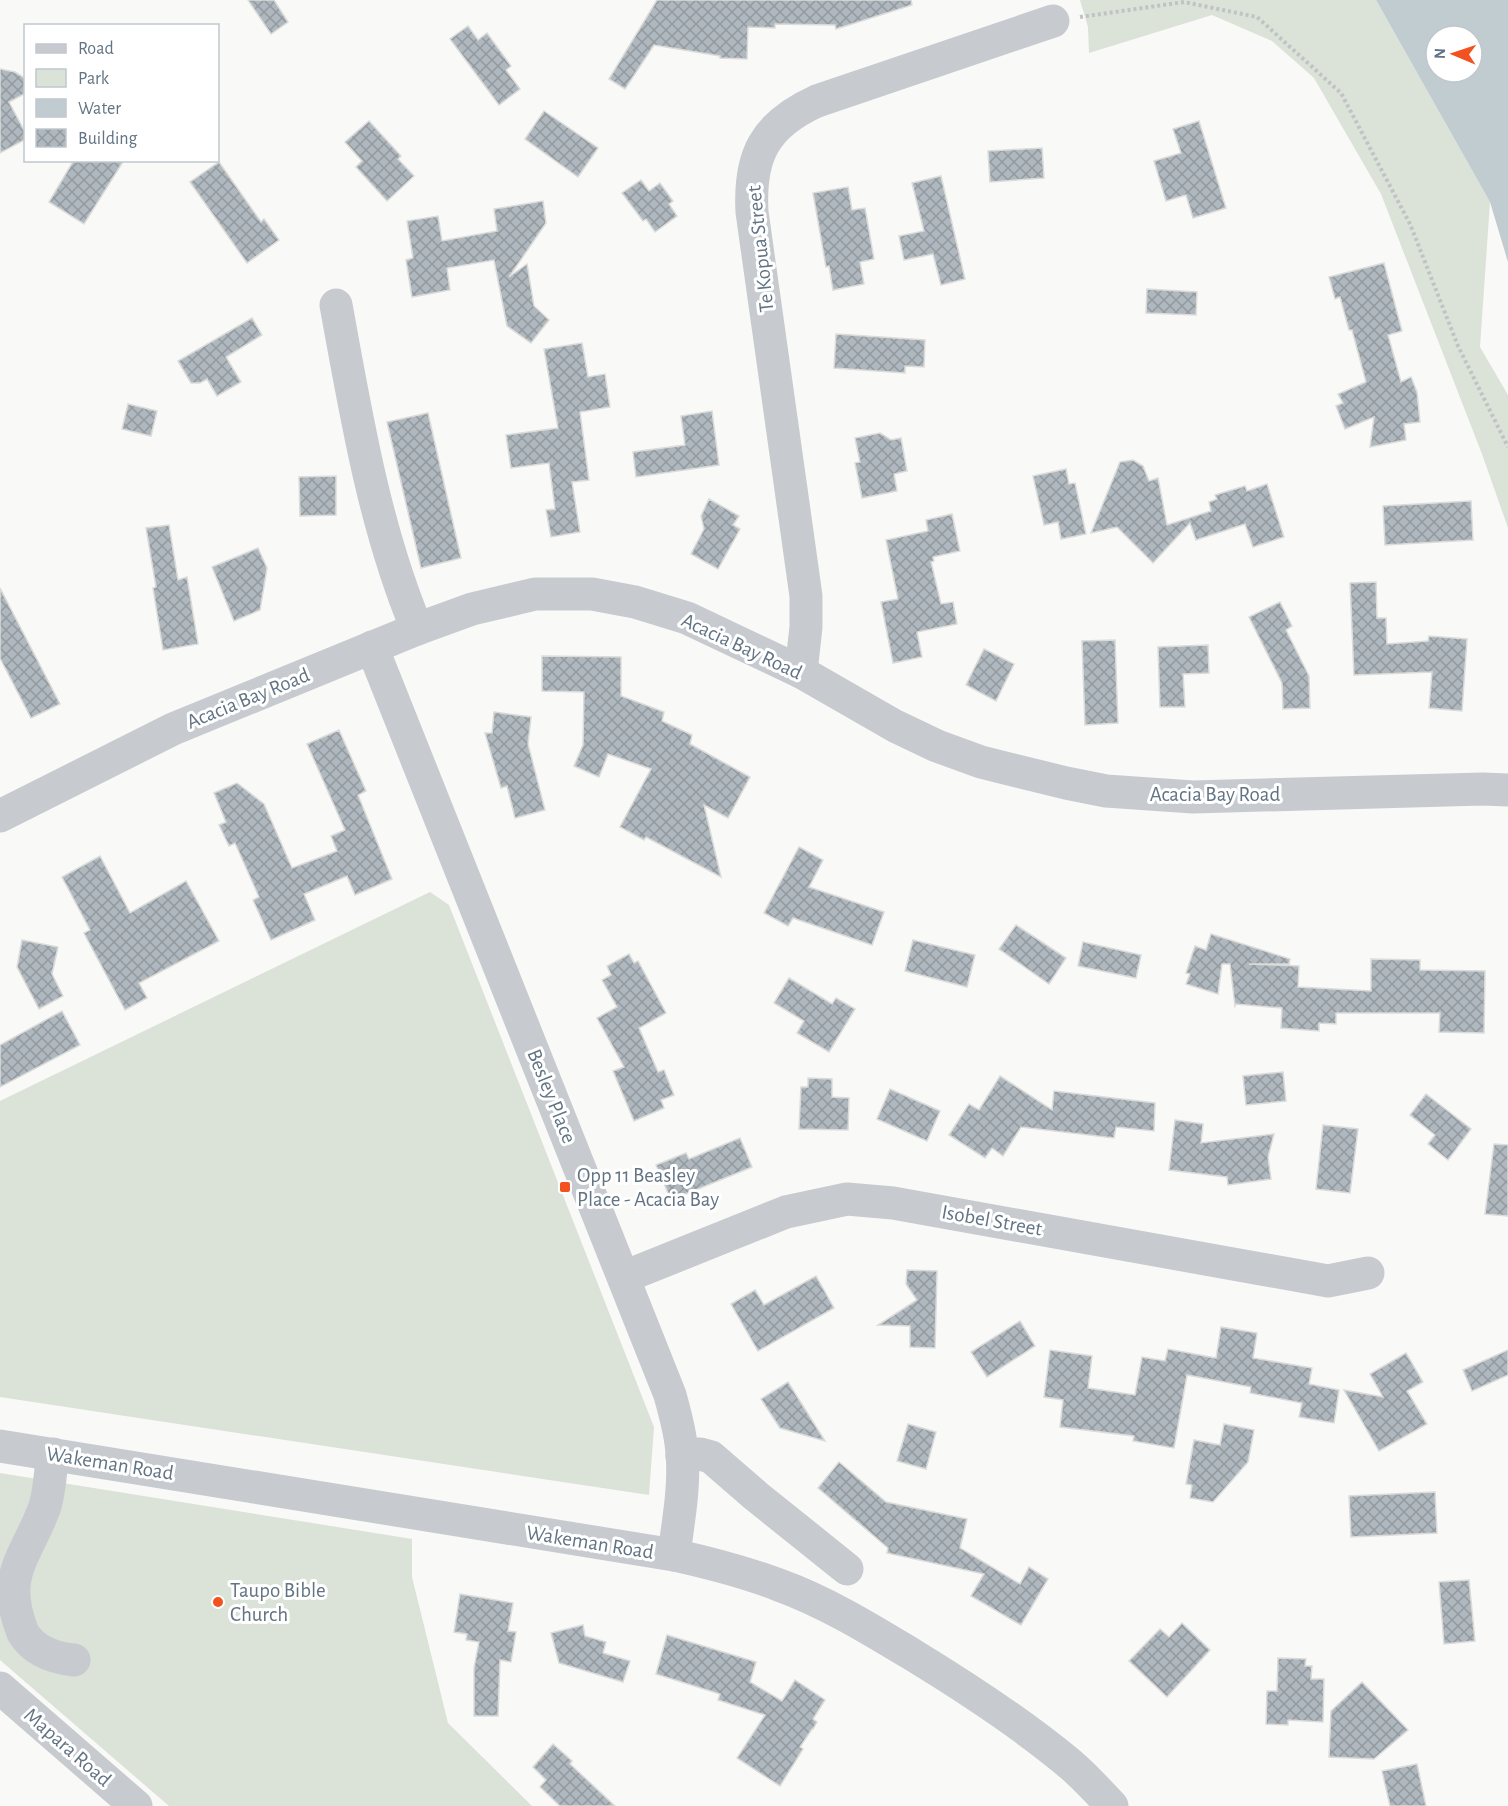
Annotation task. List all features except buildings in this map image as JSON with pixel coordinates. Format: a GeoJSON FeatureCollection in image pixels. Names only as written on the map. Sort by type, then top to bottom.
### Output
{"type":"FeatureCollection","features":[{"type":"Feature","properties":{"kind":"street","name":"Te Kopua Street"},"geometry":{"type":"LineString","coordinates":[[801,672],[806,627],[806,596],[752,212],[751,190],[760,152],[770,134],[782,121],[817,101],[1053,21]]}},
{"type":"Feature","properties":{"kind":"street"},"geometry":{"type":"LineString","coordinates":[[336,305],[357,415],[380,514],[406,601],[417,629]]}},
{"type":"Feature","properties":{"kind":"street","name":"Acacia Bay Road"},"geometry":{"type":"LineString","coordinates":[[0,816],[173,729],[417,629],[472,609],[535,594],[591,594],[635,602],[687,618],[801,672],[895,726],[936,746],[981,762],[1106,790],[1193,797],[1508,790]]}},
{"type":"Feature","properties":{"kind":"street","name":"Besley Place"},"geometry":{"type":"LineString","coordinates":[[372,647],[670,1395],[680,1431],[682,1456],[681,1496],[674,1555]]}},
{"type":"Feature","properties":{"kind":"street","name":"Isobel Street"},"geometry":{"type":"LineString","coordinates":[[624,1277],[786,1212],[847,1199],[893,1203],[1328,1281],[1368,1273]]}},
{"type":"Feature","properties":{"kind":"street","name":"Wakeman Road"},"geometry":{"type":"LineString","coordinates":[[0,1446],[674,1555],[713,1564],[780,1585],[830,1608],[963,1686],[1020,1724],[1072,1766],[1112,1806]]}},
{"type":"Feature","properties":{"kind":"street"},"geometry":{"type":"LineString","coordinates":[[53,1454],[44,1508],[14,1564],[8,1597],[14,1618],[29,1643],[54,1658],[74,1660]]}},
{"type":"Feature","properties":{"kind":"street"},"geometry":{"type":"LineString","coordinates":[[682,1456],[700,1454],[711,1457],[847,1569]]}},
{"type":"Feature","properties":{"kind":"street","name":"Mapara Road"},"geometry":{"type":"LineString","coordinates":[[0,1688],[136,1806]]}},
{"type":"Feature","properties":{"kind":"path"},"geometry":{"type":"LineString","coordinates":[[1053,21],[1184,2],[1257,17],[1341,93],[1410,224],[1458,346],[1508,447]]}},
{"type":"Feature","properties":{"kind":"green space"},"geometry":{"type":"Polygon","coordinates":[[[1080,0],[1376,0],[1490,202],[1480,347],[1508,395],[1508,528],[1482,454],[1381,194],[1314,78],[1272,41],[1212,15],[1089,53],[1088,27],[1080,0]]]}},
{"type":"Feature","properties":{"kind":"green space"},"geometry":{"type":"Polygon","coordinates":[[[430,892],[449,905],[654,1427],[649,1495],[0,1397],[0,1101],[430,892]]]}},
{"type":"Feature","properties":{"kind":"green space"},"geometry":{"type":"Polygon","coordinates":[[[0,1473],[412,1539],[412,1577],[448,1723],[532,1806],[169,1806],[0,1660],[0,1473]]]}},
{"type":"Feature","properties":{"kind":"water"},"geometry":{"type":"Polygon","coordinates":[[[1376,0],[1508,0],[1508,262],[1490,202],[1376,0]]]}},
{"type":"Feature","properties":{"kind":"place","name":"Opp 11 Beasley Place - Acacia Bay"},"geometry":{"type":"Point","coordinates":[565,1187]}},
{"type":"Feature","properties":{"kind":"place","name":"Taupo Bible Church"},"geometry":{"type":"Point","coordinates":[218,1602]}}]}
